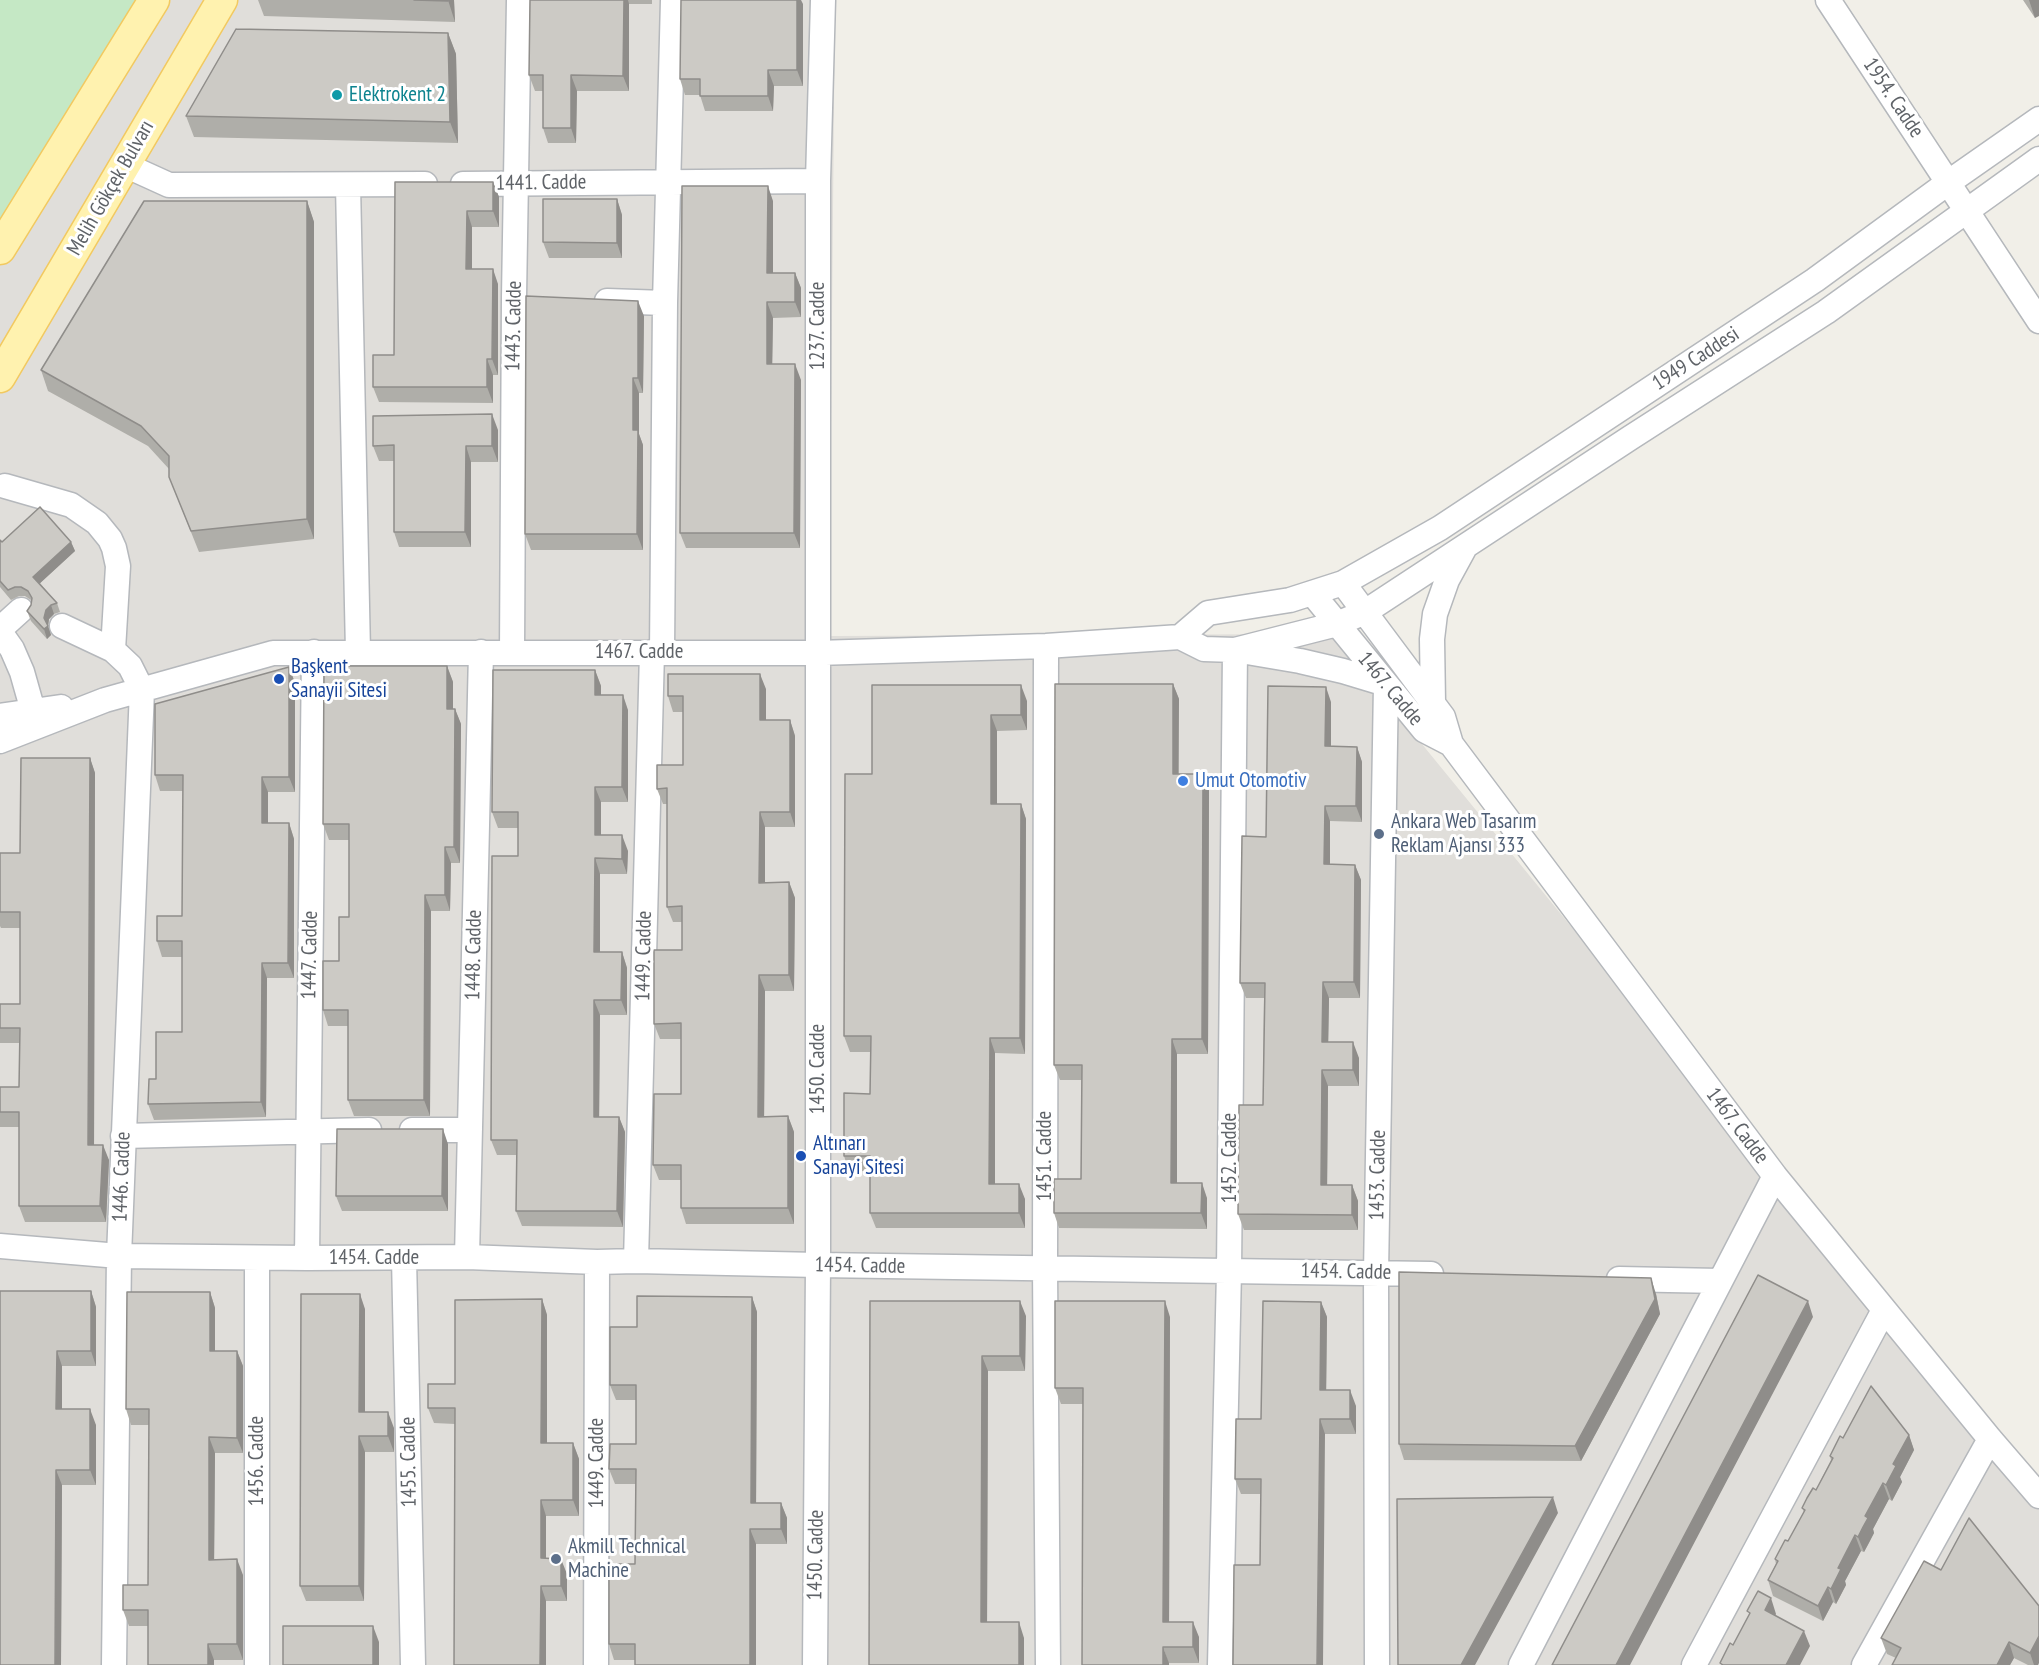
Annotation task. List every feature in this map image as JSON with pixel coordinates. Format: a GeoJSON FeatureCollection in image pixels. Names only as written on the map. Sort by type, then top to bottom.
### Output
{"type":"FeatureCollection","features":[{"type":"Feature","properties":{"kind":"main road"},"geometry":{"type":"LineString","coordinates":[[0,249],[154,0]]}},
{"type":"Feature","properties":{"kind":"main road","name":"Melih Gökçek Bulvarı"},"geometry":{"type":"LineString","coordinates":[[0,377],[222,0]]}},
{"type":"Feature","properties":{"kind":"street","name":"1443. Cadde"},"geometry":{"type":"LineString","coordinates":[[512,652],[526,297],[517,183],[519,0]]}},
{"type":"Feature","properties":{"kind":"street","name":"1449. Cadde"},"geometry":{"type":"LineString","coordinates":[[636,1261],[657,652],[673,0]]}},
{"type":"Feature","properties":{"kind":"street","name":"1237. Cadde"},"geometry":{"type":"LineString","coordinates":[[817,653],[818,180],[823,0]]}},
{"type":"Feature","properties":{"kind":"street","name":"1954. Cadde"},"geometry":{"type":"LineString","coordinates":[[1828,0],[2039,321]]}},
{"type":"Feature","properties":{"kind":"street","name":"1949 Caddesi"},"geometry":{"type":"LineString","coordinates":[[1365,612],[1826,312],[1958,197],[2039,119]]}},
{"type":"Feature","properties":{"kind":"street","name":"1949 Caddesi"},"geometry":{"type":"LineString","coordinates":[[1343,583],[1440,528],[1805,287],[1958,197],[2039,159]]}},
{"type":"Feature","properties":{"kind":"street","name":"1441. Cadde"},"geometry":{"type":"LineString","coordinates":[[125,165],[169,185],[818,180]]}},
{"type":"Feature","properties":{"kind":"street"},"geometry":{"type":"LineString","coordinates":[[348,185],[358,652]]}},
{"type":"Feature","properties":{"kind":"street"},"geometry":{"type":"LineString","coordinates":[[584,300],[665,303]]}},
{"type":"Feature","properties":{"kind":"street"},"geometry":{"type":"LineString","coordinates":[[2,487],[71,505],[97,523],[110,539],[118,566],[113,650]]}},
{"type":"Feature","properties":{"kind":"street"},"geometry":{"type":"LineString","coordinates":[[1433,703],[1432,639],[1435,614],[1447,580],[1466,545]]}},
{"type":"Feature","properties":{"kind":"street"},"geometry":{"type":"LineString","coordinates":[[1180,638],[1208,613],[1290,600],[1343,583]]}},
{"type":"Feature","properties":{"kind":"street","name":"1467. Cadde"},"geometry":{"type":"LineString","coordinates":[[1343,583],[1443,717],[1451,744],[1774,1176],[2039,1496]]}},
{"type":"Feature","properties":{"kind":"street","name":"1467. Cadde"},"geometry":{"type":"LineString","coordinates":[[1312,593],[1424,730],[1451,744]]}},
{"type":"Feature","properties":{"kind":"street"},"geometry":{"type":"LineString","coordinates":[[21,610],[0,631],[12,649],[22,672],[33,711]]}},
{"type":"Feature","properties":{"kind":"street","name":"1467. Cadde"},"geometry":{"type":"LineString","coordinates":[[0,741],[105,700],[273,653],[817,653],[1046,646],[1180,638],[1204,649],[1235,650],[1337,624],[1365,612]]}},
{"type":"Feature","properties":{"kind":"street"},"geometry":{"type":"LineString","coordinates":[[62,626],[113,650],[130,666],[142,690]]}},
{"type":"Feature","properties":{"kind":"street","name":"1451. Cadde"},"geometry":{"type":"LineString","coordinates":[[1046,646],[1045,1268],[1048,1665]]}},
{"type":"Feature","properties":{"kind":"street"},"geometry":{"type":"LineString","coordinates":[[1235,650],[1317,664],[1386,684]]}},
{"type":"Feature","properties":{"kind":"street","name":"1452. Cadde"},"geometry":{"type":"LineString","coordinates":[[1220,1665],[1229,1271],[1235,650]]}},
{"type":"Feature","properties":{"kind":"street","name":"1447. Cadde"},"geometry":{"type":"LineString","coordinates":[[307,1258],[314,652]]}},
{"type":"Feature","properties":{"kind":"street","name":"1448. Cadde"},"geometry":{"type":"LineString","coordinates":[[467,1257],[481,652]]}},
{"type":"Feature","properties":{"kind":"street","name":"1450. Cadde"},"geometry":{"type":"LineString","coordinates":[[815,1665],[818,1265],[817,653]]}},
{"type":"Feature","properties":{"kind":"street","name":"1453. Cadde"},"geometry":{"type":"LineString","coordinates":[[1377,1665],[1376,1273],[1386,684]]}},
{"type":"Feature","properties":{"kind":"street","name":"1446. Cadde"},"geometry":{"type":"LineString","coordinates":[[114,1665],[118,1256],[142,690]]}},
{"type":"Feature","properties":{"kind":"street","name":"1467. Cadde"},"geometry":{"type":"LineString","coordinates":[[0,716],[105,700]]}},
{"type":"Feature","properties":{"kind":"street"},"geometry":{"type":"LineString","coordinates":[[123,1136],[308,1130],[470,1130]]}},
{"type":"Feature","properties":{"kind":"street"},"geometry":{"type":"LineString","coordinates":[[1521,1665],[1774,1176]]}},
{"type":"Feature","properties":{"kind":"street","name":"1454. Cadde"},"geometry":{"type":"LineString","coordinates":[[0,1246],[118,1256],[467,1257],[597,1262],[1447,1274]]}},
{"type":"Feature","properties":{"kind":"street","name":"1456. Cadde"},"geometry":{"type":"LineString","coordinates":[[257,1258],[257,1665]]}},
{"type":"Feature","properties":{"kind":"street","name":"1455. Cadde"},"geometry":{"type":"LineString","coordinates":[[404,1258],[413,1665]]}},
{"type":"Feature","properties":{"kind":"street","name":"1449. Cadde"},"geometry":{"type":"LineString","coordinates":[[596,1665],[597,1262]]}},
{"type":"Feature","properties":{"kind":"street"},"geometry":{"type":"LineString","coordinates":[[1602,1278],[1720,1281]]}},
{"type":"Feature","properties":{"kind":"street"},"geometry":{"type":"LineString","coordinates":[[1694,1665],[1884,1310]]}},
{"type":"Feature","properties":{"kind":"street"},"geometry":{"type":"LineString","coordinates":[[1864,1665],[1990,1439]]}},
{"type":"Feature","properties":{"kind":"shaded area"},"geometry":{"type":"Polygon","coordinates":[[[0,0],[835,0],[829,636],[1332,634],[2039,1499],[2039,1665],[0,1665],[0,0]]]}},
{"type":"Feature","properties":{"kind":"green space"},"geometry":{"type":"Polygon","coordinates":[[[0,0],[136,0],[0,234],[0,0]]]}},
{"type":"Feature","properties":{"kind":"building"},"geometry":{"type":"Polygon","coordinates":[[[530,0],[624,0],[623,76],[571,75],[571,128],[543,128],[543,75],[529,75],[530,0]]]}},
{"type":"Feature","properties":{"kind":"building"},"geometry":{"type":"Polygon","coordinates":[[[681,0],[797,0],[797,70],[768,70],[768,96],[700,96],[700,79],[680,79],[681,0]]]}},
{"type":"Feature","properties":{"kind":"building","name":"Elektrokent 2"},"geometry":{"type":"Polygon","coordinates":[[[236,29],[448,33],[450,122],[186,116],[236,29]]]}},
{"type":"Feature","properties":{"kind":"building"},"geometry":{"type":"Polygon","coordinates":[[[395,182],[493,182],[493,211],[467,211],[466,269],[493,269],[492,359],[487,359],[487,387],[373,387],[373,355],[394,355],[395,182]]]}},
{"type":"Feature","properties":{"kind":"building"},"geometry":{"type":"Polygon","coordinates":[[[682,186],[768,186],[767,273],[795,273],[795,302],[767,302],[767,364],[795,364],[794,533],[680,533],[682,186]]]}},
{"type":"Feature","properties":{"kind":"building"},"geometry":{"type":"Polygon","coordinates":[[[543,199],[617,199],[617,243],[543,242],[543,199]]]}},
{"type":"Feature","properties":{"kind":"building"},"geometry":{"type":"Polygon","coordinates":[[[144,201],[307,201],[307,519],[191,531],[169,477],[169,456],[141,426],[41,370],[144,201]]]}},
{"type":"Feature","properties":{"kind":"building"},"geometry":{"type":"Polygon","coordinates":[[[526,296],[638,301],[638,378],[633,378],[633,430],[638,430],[637,534],[525,534],[526,296]]]}},
{"type":"Feature","properties":{"kind":"building"},"geometry":{"type":"Polygon","coordinates":[[[492,414],[492,446],[466,446],[465,532],[394,532],[394,445],[373,446],[373,416],[492,414]]]}},
{"type":"Feature","properties":{"kind":"building"},"geometry":{"type":"Polygon","coordinates":[[[40,507],[71,542],[33,577],[57,603],[46,610],[44,618],[48,626],[44,629],[27,611],[32,598],[28,591],[21,587],[8,590],[0,581],[0,540],[2,542],[40,507]]]}},
{"type":"Feature","properties":{"kind":"building"},"geometry":{"type":"Polygon","coordinates":[[[324,666],[447,666],[447,709],[455,709],[454,847],[445,847],[445,895],[425,895],[424,1100],[348,1100],[348,1010],[323,1010],[323,961],[339,961],[339,917],[349,917],[349,824],[323,824],[324,666]]]}},
{"type":"Feature","properties":{"kind":"building"},"geometry":{"type":"Polygon","coordinates":[[[289,667],[289,777],[262,777],[262,823],[289,823],[288,963],[262,963],[261,1102],[148,1104],[149,1079],[156,1079],[156,1032],[182,1032],[182,941],[157,941],[157,916],[182,916],[183,775],[155,775],[155,704],[289,667]]]}},
{"type":"Feature","properties":{"kind":"building"},"geometry":{"type":"Polygon","coordinates":[[[493,670],[595,670],[595,695],[623,695],[622,787],[595,787],[595,835],[622,835],[622,859],[595,858],[594,952],[622,952],[621,1000],[594,1000],[594,1117],[619,1117],[617,1211],[516,1211],[517,1140],[491,1140],[492,856],[518,856],[518,812],[492,812],[493,670]]]}},
{"type":"Feature","properties":{"kind":"building"},"geometry":{"type":"Polygon","coordinates":[[[668,674],[760,674],[760,720],[790,720],[790,812],[760,812],[759,883],[789,882],[789,975],[759,975],[758,1117],[788,1116],[788,1208],[681,1208],[681,1165],[653,1165],[654,1094],[681,1094],[681,1023],[654,1024],[654,950],[682,950],[682,906],[667,907],[667,788],[657,789],[657,765],[683,765],[683,696],[668,696],[668,674]]]}},
{"type":"Feature","properties":{"kind":"building"},"geometry":{"type":"Polygon","coordinates":[[[1055,684],[1173,684],[1173,774],[1203,774],[1202,1039],[1172,1039],[1171,1183],[1202,1183],[1201,1213],[1054,1213],[1054,1179],[1081,1179],[1082,1065],[1054,1065],[1055,684]]]}},
{"type":"Feature","properties":{"kind":"building"},"geometry":{"type":"Polygon","coordinates":[[[872,685],[1021,685],[1021,715],[991,715],[991,804],[1021,804],[1020,1038],[990,1038],[989,1184],[1019,1184],[1019,1213],[870,1213],[870,1156],[844,1156],[844,1093],[870,1094],[871,1036],[844,1036],[845,774],[872,774],[872,685]]]}},
{"type":"Feature","properties":{"kind":"building"},"geometry":{"type":"Polygon","coordinates":[[[1268,686],[1326,687],[1325,746],[1357,747],[1356,806],[1325,806],[1324,864],[1355,865],[1354,982],[1323,982],[1322,1042],[1353,1042],[1353,1070],[1322,1070],[1321,1185],[1352,1185],[1352,1215],[1238,1214],[1239,1105],[1263,1105],[1265,983],[1240,983],[1242,836],[1266,837],[1268,686]]]}},
{"type":"Feature","properties":{"kind":"building"},"geometry":{"type":"Polygon","coordinates":[[[21,758],[90,758],[88,1145],[103,1145],[100,1206],[19,1206],[19,1112],[0,1112],[0,1087],[19,1087],[20,1028],[0,1028],[0,1004],[20,1004],[20,912],[0,912],[0,853],[20,853],[21,758]]]}},
{"type":"Feature","properties":{"kind":"building"},"geometry":{"type":"Polygon","coordinates":[[[337,1129],[443,1129],[442,1196],[336,1196],[337,1129]]]}},
{"type":"Feature","properties":{"kind":"building"},"geometry":{"type":"Polygon","coordinates":[[[1399,1272],[1651,1278],[1655,1299],[1575,1446],[1399,1444],[1399,1272]]]}},
{"type":"Feature","properties":{"kind":"building"},"geometry":{"type":"Polygon","coordinates":[[[1758,1275],[1808,1301],[1616,1665],[1552,1665],[1758,1275]]]}},
{"type":"Feature","properties":{"kind":"building"},"geometry":{"type":"Polygon","coordinates":[[[0,1291],[91,1291],[91,1351],[57,1351],[56,1409],[90,1409],[90,1470],[56,1470],[55,1665],[0,1665],[0,1291]]]}},
{"type":"Feature","properties":{"kind":"building"},"geometry":{"type":"Polygon","coordinates":[[[127,1292],[210,1292],[210,1351],[237,1351],[237,1438],[209,1437],[209,1560],[237,1559],[237,1644],[208,1644],[208,1665],[148,1665],[148,1610],[123,1610],[123,1585],[148,1585],[149,1409],[126,1409],[127,1292]]]}},
{"type":"Feature","properties":{"kind":"building"},"geometry":{"type":"Polygon","coordinates":[[[301,1294],[360,1294],[359,1412],[388,1412],[388,1436],[359,1436],[359,1586],[300,1586],[301,1294]]]}},
{"type":"Feature","properties":{"kind":"building"},"geometry":{"type":"Polygon","coordinates":[[[637,1296],[752,1297],[751,1503],[781,1503],[781,1529],[750,1529],[750,1665],[635,1665],[635,1644],[609,1644],[609,1564],[635,1564],[636,1469],[609,1469],[610,1444],[636,1444],[636,1385],[610,1385],[610,1327],[637,1327],[637,1296]]]}},
{"type":"Feature","properties":{"kind":"building"},"geometry":{"type":"Polygon","coordinates":[[[542,1299],[541,1443],[573,1443],[573,1500],[541,1500],[541,1558],[561,1559],[561,1586],[541,1586],[540,1665],[454,1665],[455,1408],[428,1408],[428,1384],[455,1384],[455,1300],[542,1299]]]}},
{"type":"Feature","properties":{"kind":"building"},"geometry":{"type":"Polygon","coordinates":[[[870,1301],[1020,1301],[1020,1356],[982,1356],[981,1622],[1019,1622],[1019,1665],[869,1665],[870,1301]]]}},
{"type":"Feature","properties":{"kind":"building"},"geometry":{"type":"Polygon","coordinates":[[[1055,1301],[1165,1301],[1163,1622],[1193,1622],[1193,1647],[1163,1647],[1163,1665],[1082,1665],[1083,1388],[1055,1388],[1055,1301]]]}},
{"type":"Feature","properties":{"kind":"building"},"geometry":{"type":"Polygon","coordinates":[[[1263,1301],[1321,1302],[1320,1390],[1350,1390],[1350,1419],[1320,1419],[1317,1665],[1233,1665],[1234,1565],[1260,1565],[1261,1479],[1235,1479],[1236,1419],[1261,1419],[1263,1301]]]}},
{"type":"Feature","properties":{"kind":"building"},"geometry":{"type":"Polygon","coordinates":[[[1871,1386],[1909,1435],[1893,1464],[1896,1466],[1886,1485],[1883,1483],[1865,1516],[1868,1518],[1858,1537],[1855,1535],[1838,1568],[1841,1569],[1831,1589],[1828,1587],[1818,1606],[1768,1580],[1785,1540],[1788,1541],[1805,1510],[1802,1508],[1807,1498],[1813,1488],[1816,1490],[1833,1458],[1830,1456],[1840,1436],[1843,1438],[1871,1386]]]}},
{"type":"Feature","properties":{"kind":"building"},"geometry":{"type":"Polygon","coordinates":[[[1553,1497],[1461,1665],[1398,1665],[1397,1499],[1553,1497]]]}},
{"type":"Feature","properties":{"kind":"building"},"geometry":{"type":"Polygon","coordinates":[[[1969,1518],[2039,1606],[2039,1636],[2030,1653],[2009,1642],[1997,1665],[1892,1665],[1901,1648],[1881,1638],[1924,1561],[1941,1570],[1969,1518]]]}},
{"type":"Feature","properties":{"kind":"building"},"geometry":{"type":"Polygon","coordinates":[[[1758,1591],[1771,1598],[1765,1610],[1804,1631],[1786,1665],[1723,1665],[1720,1663],[1730,1643],[1733,1645],[1750,1613],[1747,1611],[1758,1591]]]}},
{"type":"Feature","properties":{"kind":"building"},"geometry":{"type":"Polygon","coordinates":[[[283,1626],[373,1626],[373,1665],[283,1665],[283,1626]]]}},
{"type":"Feature","properties":{"kind":"place","name":"Elektrokent 2"},"geometry":{"type":"Point","coordinates":[337,95]}},
{"type":"Feature","properties":{"kind":"place","name":"Başkent Sanayii Sitesi"},"geometry":{"type":"Point","coordinates":[279,679]}},
{"type":"Feature","properties":{"kind":"place","name":"Umut Otomotiv"},"geometry":{"type":"Point","coordinates":[1183,781]}},
{"type":"Feature","properties":{"kind":"place","name":"Ankara Web Tasarım Reklam Ajansı 333"},"geometry":{"type":"Point","coordinates":[1379,834]}},
{"type":"Feature","properties":{"kind":"place","name":"Altınarı Sanayi Sitesi"},"geometry":{"type":"Point","coordinates":[801,1156]}},
{"type":"Feature","properties":{"kind":"place","name":"Akmill Technical Machine"},"geometry":{"type":"Point","coordinates":[556,1559]}}]}
